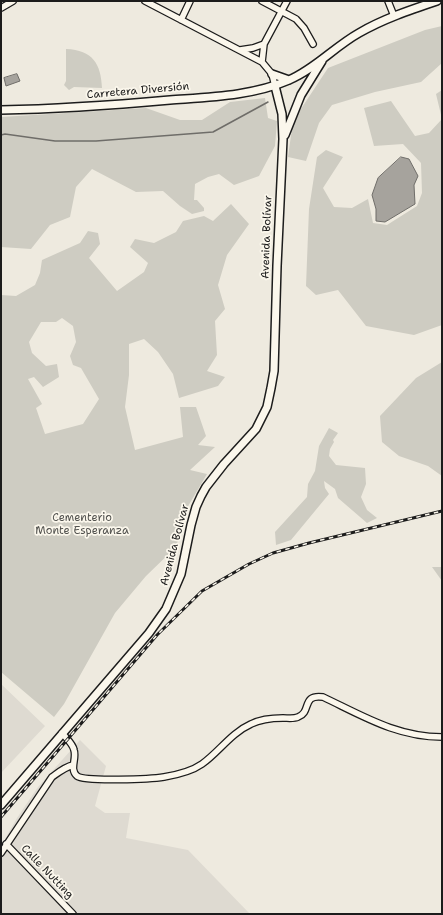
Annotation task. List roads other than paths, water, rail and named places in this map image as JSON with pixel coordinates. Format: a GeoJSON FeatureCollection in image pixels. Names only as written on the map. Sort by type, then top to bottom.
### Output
{"type":"FeatureCollection","features":[{"type":"Feature","properties":{"kind":"main road"},"geometry":{"type":"LineString","coordinates":[[296,77],[324,59],[359,33],[394,16],[437,1]]}},
{"type":"Feature","properties":{"kind":"main road"},"geometry":{"type":"LineString","coordinates":[[283,139],[298,101],[324,59]]}},
{"type":"Feature","properties":{"kind":"main road"},"geometry":{"type":"LineString","coordinates":[[296,77],[314,73]]}},
{"type":"Feature","properties":{"kind":"main road"},"geometry":{"type":"LineString","coordinates":[[272,74],[289,80]]}},
{"type":"Feature","properties":{"kind":"main road","name":"Carretera Diversión"},"geometry":{"type":"LineString","coordinates":[[1,110],[92,106],[199,98],[255,91],[275,86],[296,77]]}},
{"type":"Feature","properties":{"kind":"main road","name":"Avenida Bolívar"},"geometry":{"type":"LineString","coordinates":[[1,805],[149,633],[166,609],[181,574],[191,525],[201,496],[224,464],[256,428],[267,406],[274,371],[283,139],[282,114],[275,86]]}},
{"type":"Feature","properties":{"kind":"street"},"geometry":{"type":"LineString","coordinates":[[1,8],[13,1]]}},
{"type":"Feature","properties":{"kind":"street"},"geometry":{"type":"LineString","coordinates":[[145,1],[262,62],[272,74],[275,86]]}},
{"type":"Feature","properties":{"kind":"street"},"geometry":{"type":"LineString","coordinates":[[181,20],[190,1]]}},
{"type":"Feature","properties":{"kind":"street"},"geometry":{"type":"LineString","coordinates":[[262,1],[282,11],[301,24],[313,44]]}},
{"type":"Feature","properties":{"kind":"street"},"geometry":{"type":"LineString","coordinates":[[262,62],[264,44],[287,1]]}},
{"type":"Feature","properties":{"kind":"street"},"geometry":{"type":"LineString","coordinates":[[388,1],[394,16]]}},
{"type":"Feature","properties":{"kind":"street"},"geometry":{"type":"LineString","coordinates":[[240,50],[253,48],[264,44]]}},
{"type":"Feature","properties":{"kind":"street"},"geometry":{"type":"LineString","coordinates":[[62,733],[74,748],[75,753],[73,770],[75,775],[86,779],[107,780],[163,777],[193,769],[201,765],[232,736],[251,724],[271,718],[296,718],[301,716],[309,700],[316,696],[323,697],[401,732],[422,737],[442,737]]}},
{"type":"Feature","properties":{"kind":"street"},"geometry":{"type":"LineString","coordinates":[[1,853],[52,777],[73,765]]}},
{"type":"Feature","properties":{"kind":"street","name":"Calle Nutting"},"geometry":{"type":"LineString","coordinates":[[6,844],[73,914]]}},
{"type":"Feature","properties":{"kind":"waterway"},"geometry":{"type":"LineString","coordinates":[[1,135],[5,134],[55,141],[96,141],[213,132],[268,102]]}},
{"type":"Feature","properties":{"kind":"railway"},"geometry":{"type":"LineString","coordinates":[[1,817],[157,635],[202,591],[249,564],[273,553],[442,511]]}},
{"type":"Feature","properties":{"kind":"park label","name":"Cementerio Monte Esperanza"},"geometry":{"type":"Point","coordinates":[82,524]}}]}
